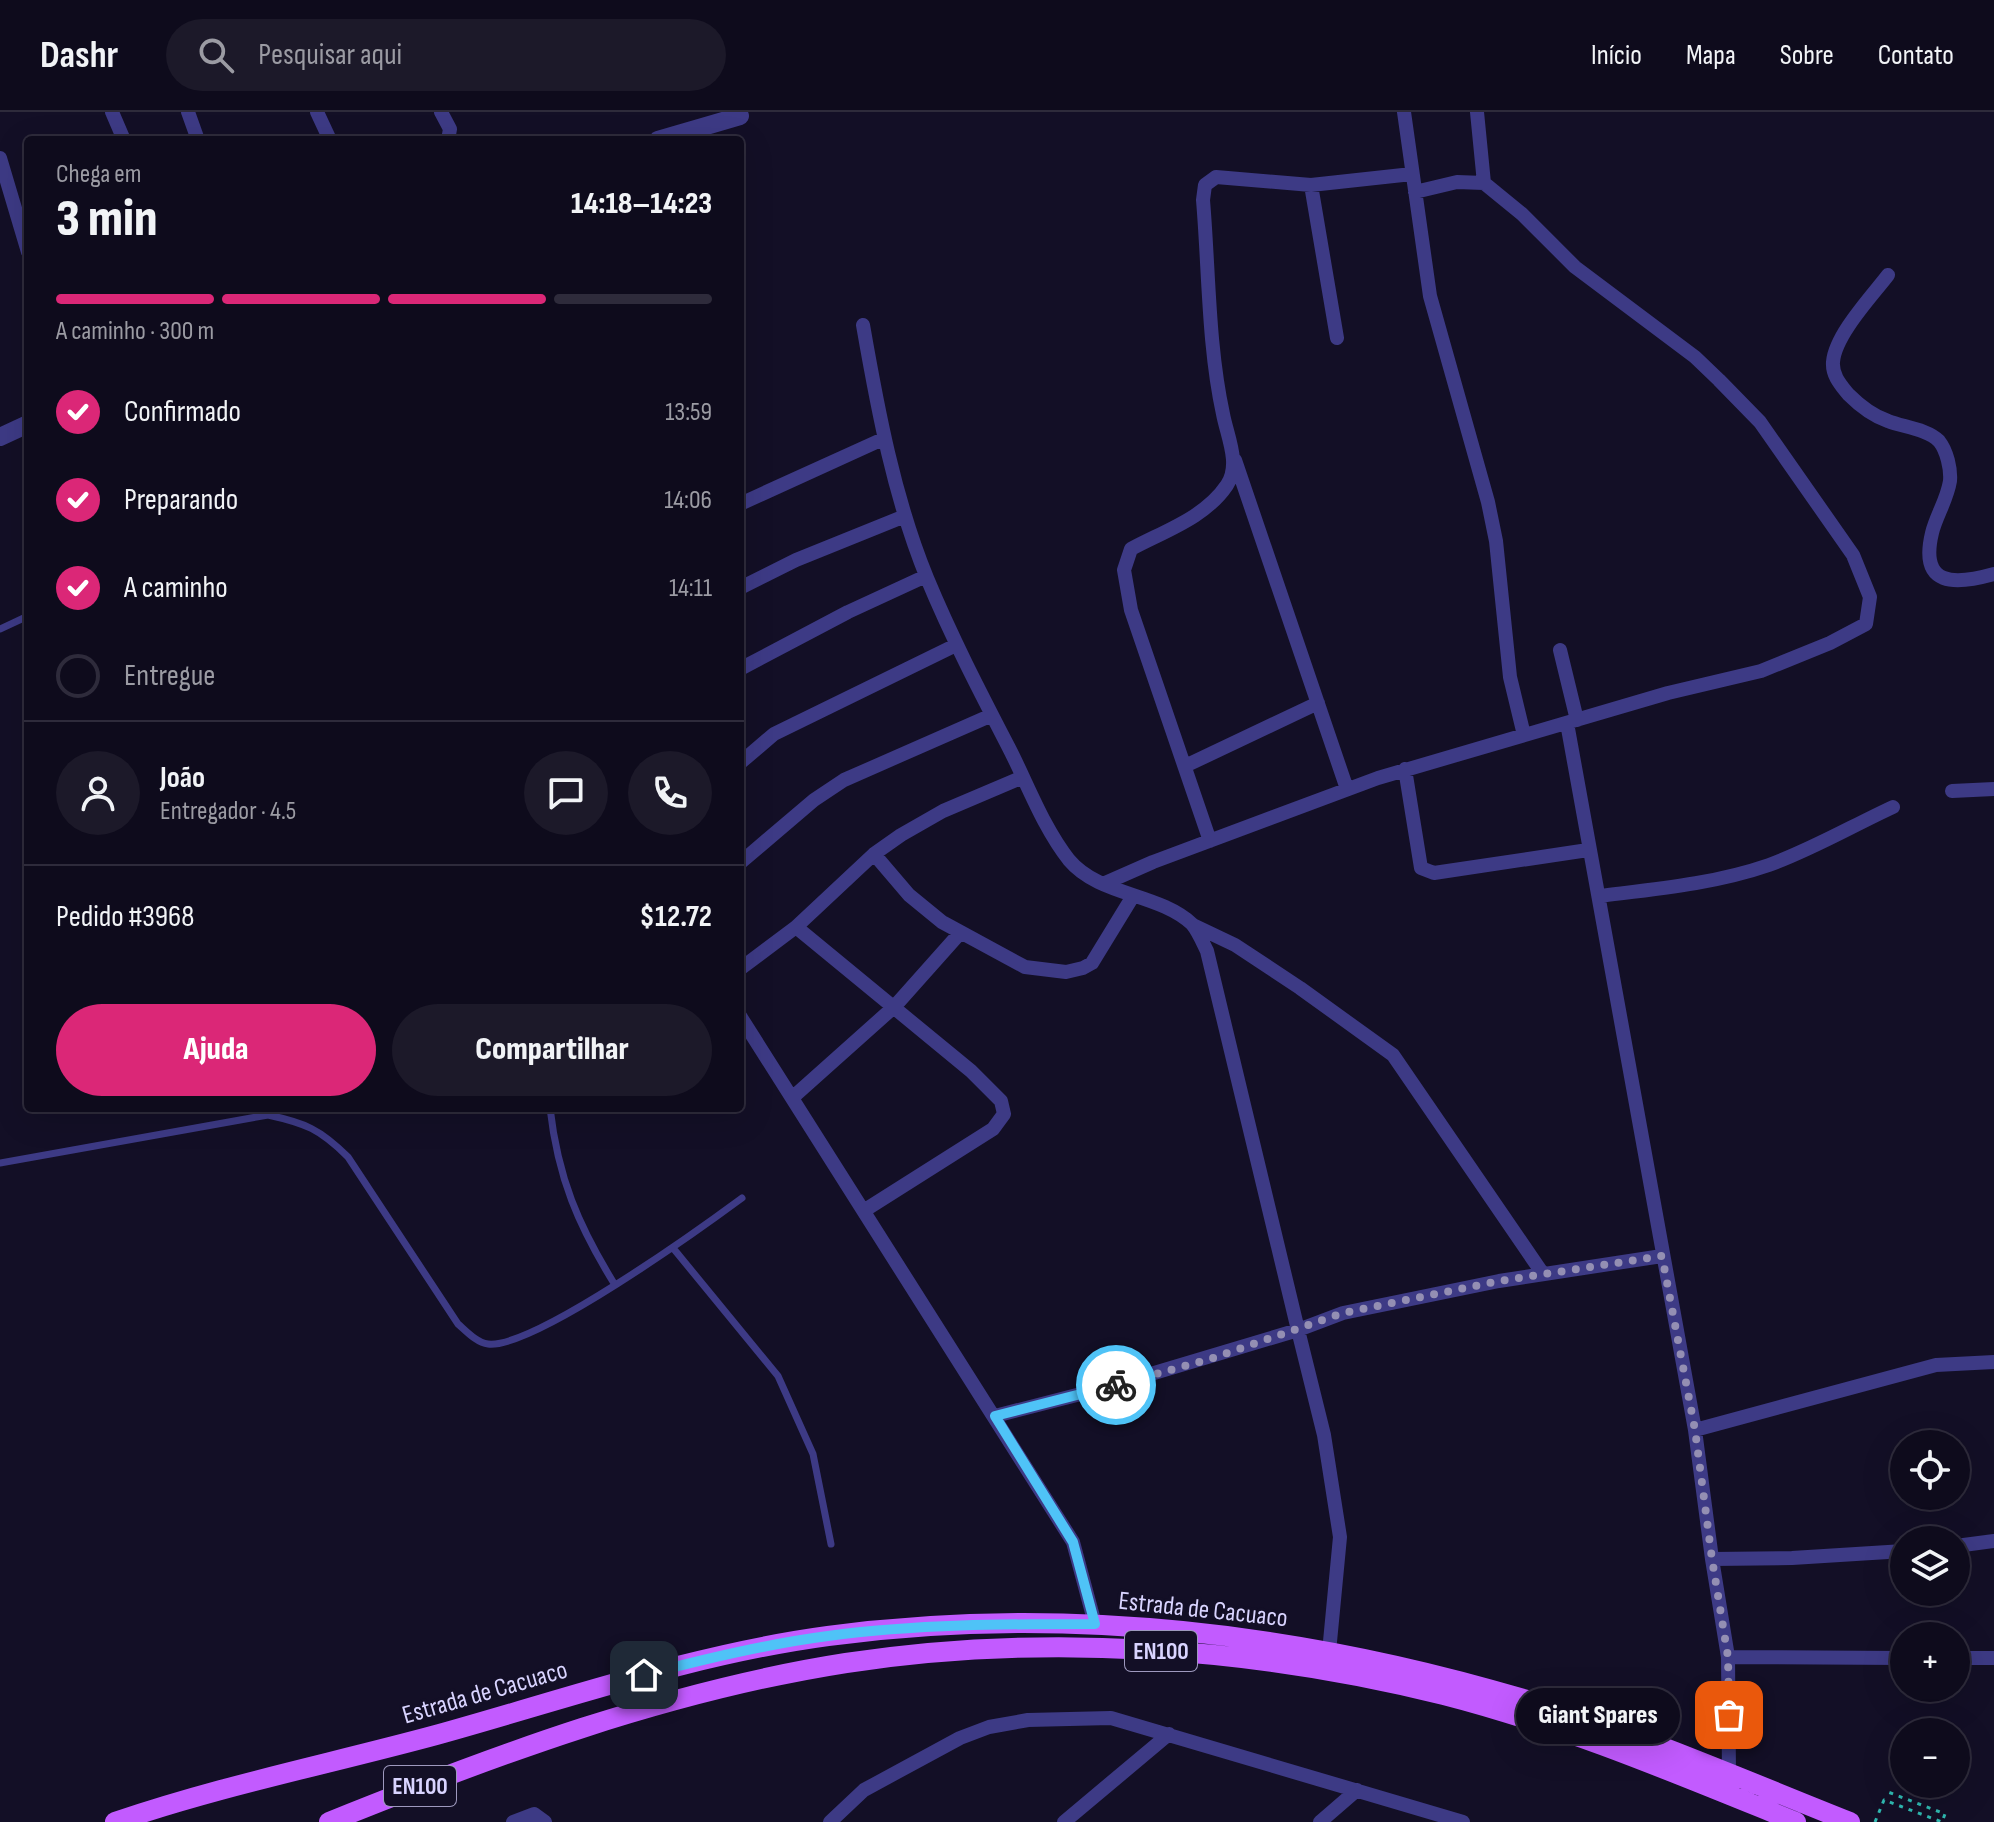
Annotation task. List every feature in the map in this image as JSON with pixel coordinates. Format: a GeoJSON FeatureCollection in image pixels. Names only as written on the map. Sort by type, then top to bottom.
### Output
{"type":"FeatureCollection","features":[{"type":"Feature","properties":{"kind":"main road","name":"Estrada de Cacuaco"},"geometry":{"type":"LineString","coordinates":[[115,1822],[172,1803],[434,1736],[696,1661],[828,1636],[960,1625],[1095,1624],[1213,1633],[1431,1673],[1534,1702],[1850,1822]]}},
{"type":"Feature","properties":{"kind":"main road","name":"Estrada de Cacuaco"},"geometry":{"type":"LineString","coordinates":[[329,1822],[512,1752],[678,1699],[749,1682],[846,1663],[928,1654],[1098,1648],[1185,1651],[1276,1661],[1447,1696],[1613,1748],[1796,1822]]}},
{"type":"Feature","properties":{"kind":"street"},"geometry":{"type":"LineString","coordinates":[[112,112],[122,136]]}},
{"type":"Feature","properties":{"kind":"street"},"geometry":{"type":"LineString","coordinates":[[188,112],[197,136]]}},
{"type":"Feature","properties":{"kind":"street"},"geometry":{"type":"LineString","coordinates":[[317,112],[328,136]]}},
{"type":"Feature","properties":{"kind":"street"},"geometry":{"type":"LineString","coordinates":[[441,112],[450,129],[449,136]]}},
{"type":"Feature","properties":{"kind":"street"},"geometry":{"type":"LineString","coordinates":[[1404,112],[1430,296],[1488,502],[1496,541],[1510,677],[1524,735]]}},
{"type":"Feature","properties":{"kind":"street"},"geometry":{"type":"LineString","coordinates":[[1477,112],[1484,183]]}},
{"type":"Feature","properties":{"kind":"street"},"geometry":{"type":"LineString","coordinates":[[671,136],[743,114]]}},
{"type":"Feature","properties":{"kind":"street"},"geometry":{"type":"LineString","coordinates":[[710,136],[743,114]]}},
{"type":"Feature","properties":{"kind":"street"},"geometry":{"type":"LineString","coordinates":[[0,158],[24,239]]}},
{"type":"Feature","properties":{"kind":"street"},"geometry":{"type":"LineString","coordinates":[[1347,789],[1233,456],[1216,384],[1203,200],[1205,185],[1216,177],[1311,185],[1412,174]]}},
{"type":"Feature","properties":{"kind":"street"},"geometry":{"type":"LineString","coordinates":[[1103,884],[1153,862],[1405,769],[1668,693],[1761,671],[1830,643],[1866,624],[1870,597],[1853,555],[1760,422],[1695,357],[1575,267],[1522,214],[1484,183],[1457,182],[1415,192]]}},
{"type":"Feature","properties":{"kind":"street"},"geometry":{"type":"LineString","coordinates":[[1311,185],[1337,338]]}},
{"type":"Feature","properties":{"kind":"street"},"geometry":{"type":"LineString","coordinates":[[1888,275],[1838,343],[1833,362],[1837,381],[1857,403],[1884,420],[1938,440],[1949,461],[1947,494],[1932,534],[1930,550],[1930,565],[1936,576],[1948,581],[1965,581],[1994,574]]}},
{"type":"Feature","properties":{"kind":"street"},"geometry":{"type":"LineString","coordinates":[[863,325],[883,439],[926,576],[956,645],[1049,828],[1070,862],[1103,884],[1159,905],[1235,945],[1393,1055],[1543,1274]]}},
{"type":"Feature","properties":{"kind":"street"},"geometry":{"type":"LineString","coordinates":[[0,437],[24,426]]}},
{"type":"Feature","properties":{"kind":"street"},"geometry":{"type":"LineString","coordinates":[[744,502],[883,439]]}},
{"type":"Feature","properties":{"kind":"street"},"geometry":{"type":"LineString","coordinates":[[1210,841],[1131,610],[1124,570],[1131,549],[1194,517],[1227,485],[1233,456]]}},
{"type":"Feature","properties":{"kind":"street"},"geometry":{"type":"LineString","coordinates":[[744,586],[796,560],[905,516]]}},
{"type":"Feature","properties":{"kind":"street"},"geometry":{"type":"LineString","coordinates":[[744,667],[926,576]]}},
{"type":"Feature","properties":{"kind":"street"},"geometry":{"type":"LineString","coordinates":[[744,760],[774,734],[956,645]]}},
{"type":"Feature","properties":{"kind":"street"},"geometry":{"type":"LineString","coordinates":[[1560,650],[1588,850],[1599,896],[1695,1430],[1728,1657],[1729,1774]]}},
{"type":"Feature","properties":{"kind":"street"},"geometry":{"type":"LineString","coordinates":[[1185,766],[1318,703]]}},
{"type":"Feature","properties":{"kind":"street"},"geometry":{"type":"LineString","coordinates":[[744,860],[814,800],[844,780],[992,715]]}},
{"type":"Feature","properties":{"kind":"street"},"geometry":{"type":"LineString","coordinates":[[1405,769],[1421,868],[1425,872],[1588,850]]}},
{"type":"Feature","properties":{"kind":"street"},"geometry":{"type":"LineString","coordinates":[[744,966],[796,927],[874,854],[922,822],[1023,777]]}},
{"type":"Feature","properties":{"kind":"street"},"geometry":{"type":"LineString","coordinates":[[1952,791],[1994,789]]}},
{"type":"Feature","properties":{"kind":"street"},"geometry":{"type":"LineString","coordinates":[[1599,896],[1742,874],[1772,864],[1893,807]]}},
{"type":"Feature","properties":{"kind":"street"},"geometry":{"type":"LineString","coordinates":[[874,854],[909,895],[942,922],[1025,967],[1066,972],[1092,963],[1133,896]]}},
{"type":"Feature","properties":{"kind":"street"},"geometry":{"type":"LineString","coordinates":[[1193,925],[1207,951],[1324,1435],[1340,1537],[1329,1652]]}},
{"type":"Feature","properties":{"kind":"street"},"geometry":{"type":"LineString","coordinates":[[796,927],[895,1006],[1001,1101],[1004,1114],[993,1129],[865,1210]]}},
{"type":"Feature","properties":{"kind":"street"},"geometry":{"type":"LineString","coordinates":[[792,1098],[895,1006],[960,933]]}},
{"type":"Feature","properties":{"kind":"street"},"geometry":{"type":"LineString","coordinates":[[744,1022],[1073,1542],[1095,1624]]}},
{"type":"Feature","properties":{"kind":"street"},"geometry":{"type":"LineString","coordinates":[[995,1416],[1104,1388],[1298,1330],[1343,1313],[1543,1274],[1662,1256]]}},
{"type":"Feature","properties":{"kind":"street"},"geometry":{"type":"LineString","coordinates":[[1695,1430],[1936,1365],[1994,1362]]}},
{"type":"Feature","properties":{"kind":"street"},"geometry":{"type":"LineString","coordinates":[[1970,1544],[1994,1541]]}},
{"type":"Feature","properties":{"kind":"street"},"geometry":{"type":"LineString","coordinates":[[1712,1559],[1890,1552]]}},
{"type":"Feature","properties":{"kind":"street"},"geometry":{"type":"LineString","coordinates":[[1728,1657],[1890,1658]]}},
{"type":"Feature","properties":{"kind":"street"},"geometry":{"type":"LineString","coordinates":[[1970,1658],[1994,1658]]}},
{"type":"Feature","properties":{"kind":"street"},"geometry":{"type":"LineString","coordinates":[[830,1822],[864,1790],[960,1738],[989,1727],[1028,1720],[1111,1718],[1463,1822]]}},
{"type":"Feature","properties":{"kind":"street"},"geometry":{"type":"LineString","coordinates":[[1064,1822],[1169,1734]]}},
{"type":"Feature","properties":{"kind":"street"},"geometry":{"type":"LineString","coordinates":[[1320,1822],[1357,1790]]}},
{"type":"Feature","properties":{"kind":"street"},"geometry":{"type":"LineString","coordinates":[[513,1822],[534,1814],[545,1822]]}},
{"type":"Feature","properties":{"kind":"lane"},"geometry":{"type":"LineString","coordinates":[[0,629],[24,618]]}},
{"type":"Feature","properties":{"kind":"lane"},"geometry":{"type":"LineString","coordinates":[[551,1112],[555,1144],[573,1209],[587,1240],[615,1285]]}},
{"type":"Feature","properties":{"kind":"lane"},"geometry":{"type":"LineString","coordinates":[[0,1163],[268,1115],[302,1122],[332,1141],[348,1157],[458,1324],[488,1344],[517,1337],[615,1285],[742,1198]]}},
{"type":"Feature","properties":{"kind":"lane"},"geometry":{"type":"LineString","coordinates":[[673,1248],[778,1376],[813,1454],[831,1544]]}},
{"type":"Feature","properties":{"kind":"path"},"geometry":{"type":"LineString","coordinates":[[1875,1822],[1884,1800],[1942,1822],[1945,1814],[1888,1792]]}},
{"type":"Feature","properties":{"kind":"way so far"},"geometry":{"type":"LineString","coordinates":[[1116,1385],[1210,1359],[1343,1313],[1499,1281],[1662,1256],[1695,1430],[1728,1657],[1729,1715]]}},
{"type":"Feature","properties":{"kind":"place","name":"Giant Spares"},"geometry":{"type":"Point","coordinates":[1729,1715]}},
{"type":"Feature","properties":{"kind":"route"},"geometry":{"type":"LineString","coordinates":[[644,1675],[696,1661],[828,1636],[960,1625],[1095,1624],[1073,1542],[995,1416],[1116,1385]]}}]}
